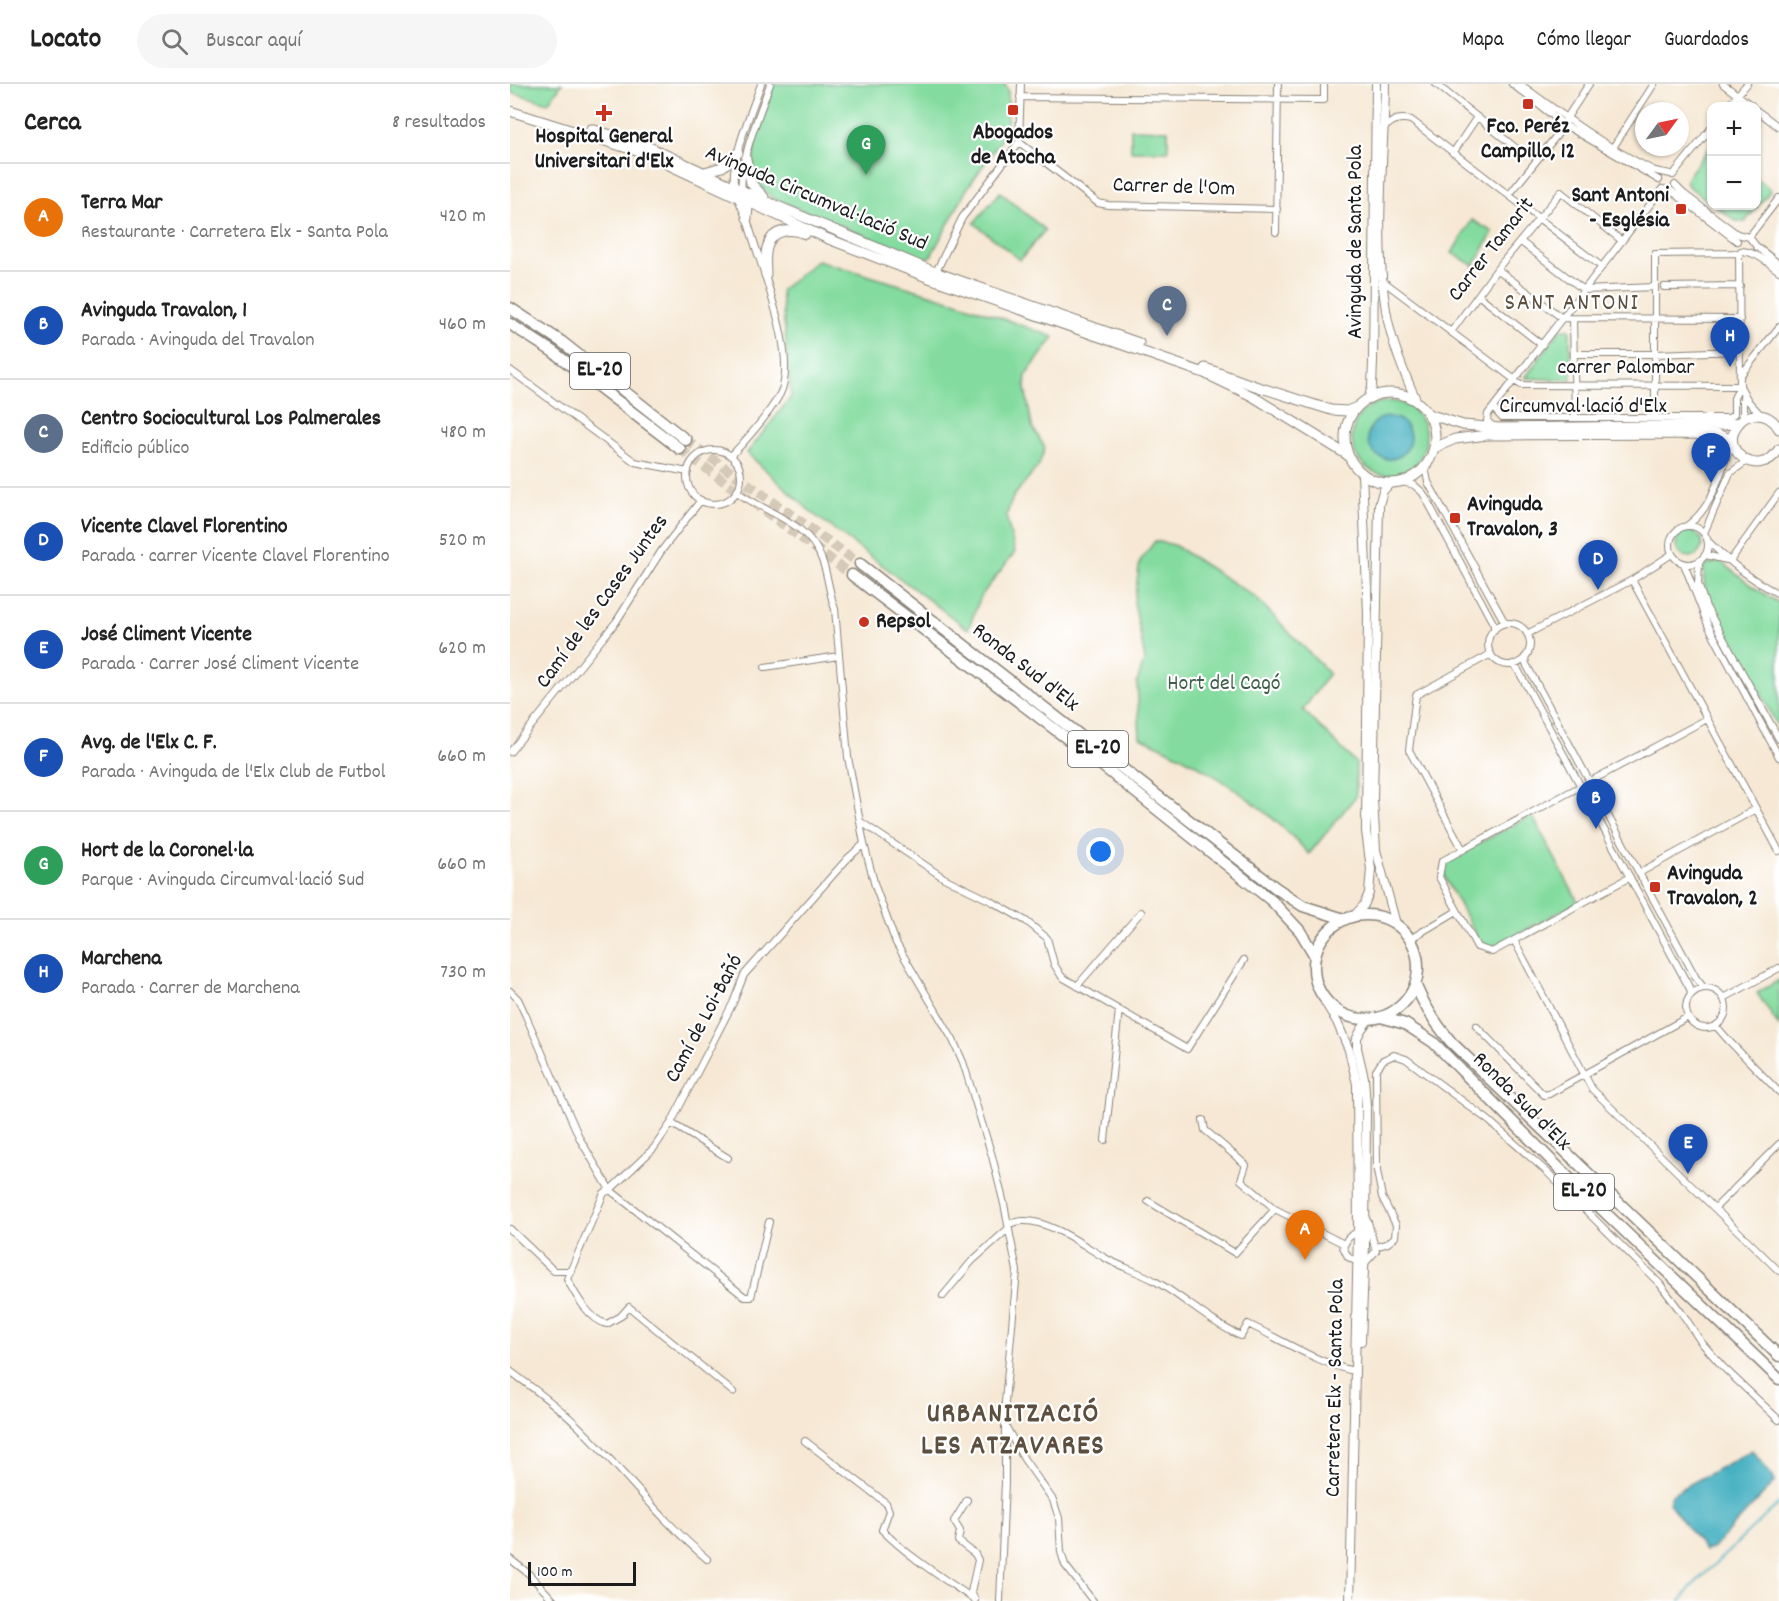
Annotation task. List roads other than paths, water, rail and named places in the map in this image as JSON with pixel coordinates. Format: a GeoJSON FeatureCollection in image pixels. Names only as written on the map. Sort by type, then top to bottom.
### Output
{"type":"FeatureCollection","features":[{"type":"Feature","properties":{"kind":"highway","name":"EL-20"},"geometry":{"type":"LineString","coordinates":[[510,308],[562,342],[683,444],[510,324]]}},
{"type":"Feature","properties":{"kind":"highway","name":"Ronda Sud d'Elx"},"geometry":{"type":"LineString","coordinates":[[860,564],[1276,888],[1304,906],[1349,918]]}},
{"type":"Feature","properties":{"kind":"highway","name":"Ronda Sud d'Elx"},"geometry":{"type":"LineString","coordinates":[[852,575],[1090,756],[1272,902],[1300,931],[1315,956]]}},
{"type":"Feature","properties":{"kind":"highway","name":"EL-20"},"geometry":{"type":"LineString","coordinates":[[1315,956],[1314,971],[1317,985],[1325,1002],[1334,1010],[1345,1015],[1369,1019],[1381,1017],[1396,1010],[1408,999],[1415,984],[1418,969],[1416,953],[1410,939],[1396,924],[1376,916],[1349,918]]}},
{"type":"Feature","properties":{"kind":"highway"},"geometry":{"type":"LineString","coordinates":[[1315,956],[1321,941],[1331,928],[1349,918]]}},
{"type":"Feature","properties":{"kind":"highway","name":"Ronda Sud d'Elx"},"geometry":{"type":"LineString","coordinates":[[1415,984],[1432,1019],[1451,1042],[1779,1356]]}},
{"type":"Feature","properties":{"kind":"highway","name":"Ronda Sud d'Elx"},"geometry":{"type":"LineString","coordinates":[[1381,1017],[1405,1024],[1433,1042],[1567,1176],[1779,1380]]}},
{"type":"Feature","properties":{"kind":"main road","name":"Avinguda de Santa Pola"},"geometry":{"type":"LineString","coordinates":[[1368,399],[1372,387],[1374,353],[1376,84]]}},
{"type":"Feature","properties":{"kind":"main road","name":"Avinguda de Santa Pola"},"geometry":{"type":"LineString","coordinates":[[1385,84],[1380,255],[1386,313],[1398,355],[1417,402]]}},
{"type":"Feature","properties":{"kind":"main road","name":"Avinguda Circumval·lació Sud"},"geometry":{"type":"LineString","coordinates":[[510,109],[633,149],[770,202],[934,276]]}},
{"type":"Feature","properties":{"kind":"main road","name":"Avinguda Circumval·lació Sud"},"geometry":{"type":"LineString","coordinates":[[510,109],[645,145],[739,190],[754,203],[841,243],[1205,371]]}},
{"type":"Feature","properties":{"kind":"main road"},"geometry":{"type":"LineString","coordinates":[[704,172],[722,167],[742,156],[751,183],[770,202]]}},
{"type":"Feature","properties":{"kind":"main road"},"geometry":{"type":"LineString","coordinates":[[747,218],[748,207],[759,202],[800,220],[806,217]]}},
{"type":"Feature","properties":{"kind":"main road"},"geometry":{"type":"LineString","coordinates":[[766,275],[768,244],[774,236],[783,231],[795,230],[820,240],[841,243]]}},
{"type":"Feature","properties":{"kind":"main road"},"geometry":{"type":"LineString","coordinates":[[1205,371],[1331,410],[1347,411],[1380,394],[1393,393],[1406,396],[1417,402],[1428,414],[1433,425],[1434,448],[1425,467],[1415,476],[1403,482],[1375,481],[1362,473],[1349,456],[1345,443],[1350,418],[1357,407]]}},
{"type":"Feature","properties":{"kind":"main road"},"geometry":{"type":"LineString","coordinates":[[1205,371],[1252,396],[1349,456]]}},
{"type":"Feature","properties":{"kind":"main road","name":"Circumval·lació d'Elx"},"geometry":{"type":"LineString","coordinates":[[1428,414],[1463,424],[1500,428],[1724,425],[1750,416],[1761,415]]}},
{"type":"Feature","properties":{"kind":"main road"},"geometry":{"type":"LineString","coordinates":[[1761,415],[1769,418],[1778,427]]}},
{"type":"Feature","properties":{"kind":"main road"},"geometry":{"type":"LineString","coordinates":[[1741,421],[1732,441],[1737,452],[1747,461],[1765,462],[1775,456],[1779,449]]}},
{"type":"Feature","properties":{"kind":"main road","name":"Circumval·lació d'Elx"},"geometry":{"type":"LineString","coordinates":[[1434,448],[1455,439],[1487,435],[1717,434],[1732,441]]}},
{"type":"Feature","properties":{"kind":"main road"},"geometry":{"type":"LineString","coordinates":[[1349,918],[1364,905],[1369,893],[1371,869],[1366,831],[1368,613],[1362,473]]}},
{"type":"Feature","properties":{"kind":"main road"},"geometry":{"type":"LineString","coordinates":[[1390,483],[1383,491],[1379,505],[1373,800],[1376,850],[1396,924]]}},
{"type":"Feature","properties":{"kind":"main road","name":"Carretera Elx - Santa Pola"},"geometry":{"type":"LineString","coordinates":[[1325,1002],[1349,1050],[1357,1084],[1358,1231],[1361,1263],[1355,1601]]}},
{"type":"Feature","properties":{"kind":"main road","name":"Carretera Elx - Santa Pola"},"geometry":{"type":"LineString","coordinates":[[1350,1601],[1354,1371],[1366,1203],[1366,1106],[1357,1038],[1369,1019]]}},
{"type":"Feature","properties":{"kind":"street"},"geometry":{"type":"LineString","coordinates":[[742,156],[761,84]]}},
{"type":"Feature","properties":{"kind":"street"},"geometry":{"type":"LineString","coordinates":[[731,456],[781,392],[785,364],[766,275],[747,218],[735,167],[742,156],[770,84]]}},
{"type":"Feature","properties":{"kind":"street"},"geometry":{"type":"LineString","coordinates":[[934,276],[962,218],[1020,142],[1021,84]]}},
{"type":"Feature","properties":{"kind":"street"},"geometry":{"type":"LineString","coordinates":[[1276,232],[1278,84]]}},
{"type":"Feature","properties":{"kind":"street"},"geometry":{"type":"LineString","coordinates":[[1020,97],[1324,100],[1324,84]]}},
{"type":"Feature","properties":{"kind":"street"},"geometry":{"type":"LineString","coordinates":[[1436,84],[1516,148]]}},
{"type":"Feature","properties":{"kind":"street"},"geometry":{"type":"LineString","coordinates":[[1512,84],[1566,122],[1612,149],[1653,171],[1673,175],[1676,180],[1675,185]]}},
{"type":"Feature","properties":{"kind":"street"},"geometry":{"type":"LineString","coordinates":[[1520,84],[1566,122]]}},
{"type":"Feature","properties":{"kind":"street"},"geometry":{"type":"LineString","coordinates":[[1509,195],[1566,122],[1589,84]]}},
{"type":"Feature","properties":{"kind":"street"},"geometry":{"type":"LineString","coordinates":[[1612,149],[1654,84]]}},
{"type":"Feature","properties":{"kind":"street"},"geometry":{"type":"LineString","coordinates":[[1723,84],[1747,102]]}},
{"type":"Feature","properties":{"kind":"street"},"geometry":{"type":"LineString","coordinates":[[1731,102],[1747,84]]}},
{"type":"Feature","properties":{"kind":"street"},"geometry":{"type":"LineString","coordinates":[[1761,114],[1779,127]]}},
{"type":"Feature","properties":{"kind":"street"},"geometry":{"type":"LineString","coordinates":[[1453,153],[1478,117]]}},
{"type":"Feature","properties":{"kind":"street"},"geometry":{"type":"LineString","coordinates":[[1384,128],[1396,119],[1411,120],[1602,267]]}},
{"type":"Feature","properties":{"kind":"street"},"geometry":{"type":"LineString","coordinates":[[1673,175],[1707,133]]}},
{"type":"Feature","properties":{"kind":"street","name":"Carrer de l'Om"},"geometry":{"type":"LineString","coordinates":[[1020,142],[1098,203],[1277,209]]}},
{"type":"Feature","properties":{"kind":"street"},"geometry":{"type":"LineString","coordinates":[[1612,149],[1659,180],[1666,189],[1745,239]]}},
{"type":"Feature","properties":{"kind":"street"},"geometry":{"type":"LineString","coordinates":[[1659,180],[1664,173]]}},
{"type":"Feature","properties":{"kind":"street"},"geometry":{"type":"LineString","coordinates":[[1500,428],[1492,426],[1487,421],[1488,414],[1622,241],[1666,189],[1675,185]]}},
{"type":"Feature","properties":{"kind":"street"},"geometry":{"type":"LineString","coordinates":[[1675,185],[1779,264]]}},
{"type":"Feature","properties":{"kind":"street","name":"Carrer Tamarit"},"geometry":{"type":"LineString","coordinates":[[1451,332],[1497,269],[1561,192],[1622,241]]}},
{"type":"Feature","properties":{"kind":"street"},"geometry":{"type":"LineString","coordinates":[[1779,198],[1737,247],[1779,271]]}},
{"type":"Feature","properties":{"kind":"street"},"geometry":{"type":"LineString","coordinates":[[1741,421],[1740,286],[1745,239]]}},
{"type":"Feature","properties":{"kind":"street"},"geometry":{"type":"LineString","coordinates":[[1521,242],[1584,290],[1655,287]]}},
{"type":"Feature","properties":{"kind":"street"},"geometry":{"type":"LineString","coordinates":[[1656,418],[1655,254],[1743,252]]}},
{"type":"Feature","properties":{"kind":"street"},"geometry":{"type":"LineString","coordinates":[[1497,269],[1562,318],[1740,318]]}},
{"type":"Feature","properties":{"kind":"street"},"geometry":{"type":"LineString","coordinates":[[1383,280],[1515,380]]}},
{"type":"Feature","properties":{"kind":"street"},"geometry":{"type":"LineString","coordinates":[[1664,287],[1740,286]]}},
{"type":"Feature","properties":{"kind":"street"},"geometry":{"type":"LineString","coordinates":[[1478,295],[1542,345]]}},
{"type":"Feature","properties":{"kind":"street"},"geometry":{"type":"LineString","coordinates":[[1573,318],[1575,418]]}},
{"type":"Feature","properties":{"kind":"street"},"geometry":{"type":"LineString","coordinates":[[1740,376],[1779,327]]}},
{"type":"Feature","properties":{"kind":"street"},"geometry":{"type":"LineString","coordinates":[[1574,354],[1739,351]]}},
{"type":"Feature","properties":{"kind":"street"},"geometry":{"type":"LineString","coordinates":[[510,370],[635,462],[688,472]]}},
{"type":"Feature","properties":{"kind":"street","name":"carrer Palombar"},"geometry":{"type":"LineString","coordinates":[[1515,380],[1521,386],[1655,386],[1741,390]]}},
{"type":"Feature","properties":{"kind":"street"},"geometry":{"type":"LineString","coordinates":[[1741,390],[1761,415]]}},
{"type":"Feature","properties":{"kind":"street"},"geometry":{"type":"LineString","coordinates":[[1493,408],[1502,418],[1729,418],[1734,414],[1734,398],[1741,390]]}},
{"type":"Feature","properties":{"kind":"street"},"geometry":{"type":"LineString","coordinates":[[1691,435],[1713,442],[1723,465]]}},
{"type":"Feature","properties":{"kind":"street"},"geometry":{"type":"LineString","coordinates":[[1732,441],[1708,506],[1699,518],[1674,532],[1670,539],[1670,547],[1672,554],[1688,570],[1692,588],[1707,625],[1779,757]]}},
{"type":"Feature","properties":{"kind":"street"},"geometry":{"type":"LineString","coordinates":[[714,450],[731,456],[736,462],[741,477],[737,492],[724,502],[716,504],[701,501],[690,488],[688,472],[697,456],[714,450]]}},
{"type":"Feature","properties":{"kind":"street"},"geometry":{"type":"LineString","coordinates":[[1704,533],[1730,473],[1747,461]]}},
{"type":"Feature","properties":{"kind":"street"},"geometry":{"type":"LineString","coordinates":[[1425,467],[1428,482],[1505,623]]}},
{"type":"Feature","properties":{"kind":"street"},"geometry":{"type":"LineString","coordinates":[[1403,482],[1414,485],[1423,493],[1494,625],[1494,630]]}},
{"type":"Feature","properties":{"kind":"street"},"geometry":{"type":"LineString","coordinates":[[737,492],[748,501],[797,526],[811,538],[822,560],[835,609],[848,757],[864,844],[875,886],[896,943],[953,1040],[963,1062],[992,1156],[1009,1226],[1017,1271],[1005,1401],[1000,1601]]}},
{"type":"Feature","properties":{"kind":"street"},"geometry":{"type":"LineString","coordinates":[[1730,561],[1779,493]]}},
{"type":"Feature","properties":{"kind":"street","name":"Camí de les Cases Juntes"},"geometry":{"type":"LineString","coordinates":[[510,752],[616,622],[662,550],[701,501]]}},
{"type":"Feature","properties":{"kind":"street"},"geometry":{"type":"LineString","coordinates":[[1689,525],[1697,527],[1704,533],[1708,541],[1730,561],[1779,594]]}},
{"type":"Feature","properties":{"kind":"street"},"geometry":{"type":"LineString","coordinates":[[1684,564],[1699,562],[1706,555],[1708,541]]}},
{"type":"Feature","properties":{"kind":"street"},"geometry":{"type":"LineString","coordinates":[[1527,634],[1632,580],[1672,554]]}},
{"type":"Feature","properties":{"kind":"street"},"geometry":{"type":"LineString","coordinates":[[1706,555],[1730,561]]}},
{"type":"Feature","properties":{"kind":"street"},"geometry":{"type":"LineString","coordinates":[[1699,562],[1698,584],[1706,607],[1779,739]]}},
{"type":"Feature","properties":{"kind":"street"},"geometry":{"type":"LineString","coordinates":[[1632,580],[1779,851]]}},
{"type":"Feature","properties":{"kind":"street"},"geometry":{"type":"LineString","coordinates":[[1505,623],[1520,626],[1527,634],[1530,647],[1525,657],[1513,664],[1500,662],[1491,654],[1489,639],[1494,630],[1505,623]]}},
{"type":"Feature","properties":{"kind":"street"},"geometry":{"type":"LineString","coordinates":[[1463,850],[1409,750],[1416,695],[1491,654]]}},
{"type":"Feature","properties":{"kind":"street"},"geometry":{"type":"LineString","coordinates":[[765,667],[839,657]]}},
{"type":"Feature","properties":{"kind":"street"},"geometry":{"type":"LineString","coordinates":[[1525,657],[1526,664],[1696,978],[1704,988],[1717,991],[1724,998],[1726,1011],[1723,1020],[1716,1026],[1701,1028],[1688,1017],[1686,1005],[1691,995],[1704,988]]}},
{"type":"Feature","properties":{"kind":"street"},"geometry":{"type":"LineString","coordinates":[[1513,664],[1630,877],[1690,989],[1691,995]]}},
{"type":"Feature","properties":{"kind":"street"},"geometry":{"type":"LineString","coordinates":[[1589,782],[1707,719]]}},
{"type":"Feature","properties":{"kind":"street"},"geometry":{"type":"LineString","coordinates":[[1581,786],[1442,861],[1439,877],[1477,947],[1492,952],[1630,877]]}},
{"type":"Feature","properties":{"kind":"street"},"geometry":{"type":"LineString","coordinates":[[1639,873],[1756,809]]}},
{"type":"Feature","properties":{"kind":"street"},"geometry":{"type":"LineString","coordinates":[[861,822],[944,878],[992,901],[1026,921],[1047,938],[1054,964],[1062,977],[1187,1049],[1244,960]]}},
{"type":"Feature","properties":{"kind":"street","name":"Camí de Loi-Bañó"},"geometry":{"type":"LineString","coordinates":[[570,1271],[604,1193],[654,1148],[671,1123],[733,1003],[744,975],[848,858],[864,844]]}},
{"type":"Feature","properties":{"kind":"street"},"geometry":{"type":"LineString","coordinates":[[1410,939],[1457,910]]}},
{"type":"Feature","properties":{"kind":"street"},"geometry":{"type":"LineString","coordinates":[[1077,986],[1141,912]]}},
{"type":"Feature","properties":{"kind":"street"},"geometry":{"type":"LineString","coordinates":[[1514,940],[1593,1089],[1779,1271]]}},
{"type":"Feature","properties":{"kind":"street"},"geometry":{"type":"LineString","coordinates":[[1724,998],[1779,968]]}},
{"type":"Feature","properties":{"kind":"street"},"geometry":{"type":"LineString","coordinates":[[510,991],[518,999],[580,1139],[610,1190],[745,1297],[751,1297],[769,1222]]}},
{"type":"Feature","properties":{"kind":"street"},"geometry":{"type":"LineString","coordinates":[[1105,1140],[1119,1010]]}},
{"type":"Feature","properties":{"kind":"street"},"geometry":{"type":"LineString","coordinates":[[1476,1026],[1544,1095],[1688,1017]]}},
{"type":"Feature","properties":{"kind":"street"},"geometry":{"type":"LineString","coordinates":[[1716,1026],[1779,1092]]}},
{"type":"Feature","properties":{"kind":"street"},"geometry":{"type":"LineString","coordinates":[[1376,1247],[1388,1243],[1395,1237],[1396,1224],[1382,1197],[1377,1171],[1376,1101],[1376,1071],[1383,1060],[1394,1055],[1406,1059],[1488,1120],[1546,1171],[1660,1284],[1701,1342],[1779,1420]]}},
{"type":"Feature","properties":{"kind":"street"},"geometry":{"type":"LineString","coordinates":[[1203,1120],[1205,1130],[1246,1165],[1241,1180],[1275,1209],[1344,1244]]}},
{"type":"Feature","properties":{"kind":"street"},"geometry":{"type":"LineString","coordinates":[[671,1123],[728,1158]]}},
{"type":"Feature","properties":{"kind":"street"},"geometry":{"type":"LineString","coordinates":[[1715,1208],[1779,1144]]}},
{"type":"Feature","properties":{"kind":"street"},"geometry":{"type":"LineString","coordinates":[[1148,1201],[1235,1253],[1275,1209]]}},
{"type":"Feature","properties":{"kind":"street"},"geometry":{"type":"LineString","coordinates":[[1358,1231],[1344,1244],[1345,1253],[1361,1263],[1373,1255],[1376,1247],[1370,1234],[1366,1203]]}},
{"type":"Feature","properties":{"kind":"street"},"geometry":{"type":"LineString","coordinates":[[943,1296],[972,1262],[1009,1226],[1022,1220],[1045,1225],[1072,1237],[1108,1260],[1155,1280],[1210,1319],[1240,1336],[1248,1324],[1322,1359],[1354,1371]]}},
{"type":"Feature","properties":{"kind":"street"},"geometry":{"type":"LineString","coordinates":[[510,1229],[554,1271],[570,1271],[567,1279],[575,1293],[600,1322],[607,1324],[621,1316],[629,1307],[733,1392]]}},
{"type":"Feature","properties":{"kind":"street"},"geometry":{"type":"LineString","coordinates":[[510,1371],[576,1424],[632,1481],[681,1536],[706,1559]]}},
{"type":"Feature","properties":{"kind":"street"},"geometry":{"type":"LineString","coordinates":[[1005,1427],[1053,1500],[1059,1518],[1061,1552],[1065,1565],[1093,1601]]}},
{"type":"Feature","properties":{"kind":"street"},"geometry":{"type":"LineString","coordinates":[[806,1441],[886,1503],[889,1511],[882,1530],[894,1543],[912,1558],[975,1600]]}},
{"type":"Feature","properties":{"kind":"street"},"geometry":{"type":"LineString","coordinates":[[967,1500],[954,1521],[960,1532],[958,1541],[975,1554],[978,1560],[971,1592],[975,1600]]}},
{"type":"Feature","properties":{"kind":"street"},"geometry":{"type":"LineString","coordinates":[[510,1559],[528,1573],[554,1601]]}},
{"type":"Feature","properties":{"kind":"water"},"geometry":{"type":"Polygon","coordinates":[[[1389,417],[1397,418],[1404,423],[1409,430],[1409,446],[1404,453],[1397,458],[1389,459],[1381,458],[1374,453],[1369,446],[1368,438],[1369,430],[1374,423],[1381,418],[1389,417]]]}},
{"type":"Feature","properties":{"kind":"water"},"geometry":{"type":"Polygon","coordinates":[[[1752,1450],[1775,1482],[1712,1549],[1705,1551],[1669,1503],[1672,1494],[1752,1450]]]}},
{"type":"Feature","properties":{"kind":"waterway"},"geometry":{"type":"LineString","coordinates":[[1681,1601],[1690,1588],[1779,1503]]}},
{"type":"Feature","properties":{"kind":"tunnel"},"geometry":{"type":"LineString","coordinates":[[686,440],[860,564]]}},
{"type":"Feature","properties":{"kind":"tunnel"},"geometry":{"type":"LineString","coordinates":[[680,449],[852,575]]}},
{"type":"Feature","properties":{"kind":"place","name":"Fco. Peréz Campillo, 12"},"geometry":{"type":"Point","coordinates":[1528,104]}},
{"type":"Feature","properties":{"kind":"place","name":"Abogados de Atocha"},"geometry":{"type":"Point","coordinates":[1013,110]}},
{"type":"Feature","properties":{"kind":"place","name":"Hospital General Universitari d'Elx"},"geometry":{"type":"Point","coordinates":[604,113]}},
{"type":"Feature","properties":{"kind":"place","name":"Hort de la Coronel·la"},"geometry":{"type":"Point","coordinates":[866,175]}},
{"type":"Feature","properties":{"kind":"place","name":"Sant Antoni - Església"},"geometry":{"type":"Point","coordinates":[1681,209]}},
{"type":"Feature","properties":{"kind":"place","name":"Centro Sociocultural Los Palmerales"},"geometry":{"type":"Point","coordinates":[1167,336]}},
{"type":"Feature","properties":{"kind":"place","name":"Marchena"},"geometry":{"type":"Point","coordinates":[1730,367]}},
{"type":"Feature","properties":{"kind":"place","name":"Avg. de l'Elx C. F."},"geometry":{"type":"Point","coordinates":[1711,483]}},
{"type":"Feature","properties":{"kind":"place","name":"Avinguda Travalon, 3"},"geometry":{"type":"Point","coordinates":[1455,518]}},
{"type":"Feature","properties":{"kind":"place","name":"Vicente Clavel Florentino"},"geometry":{"type":"Point","coordinates":[1598,590]}},
{"type":"Feature","properties":{"kind":"place","name":"Repsol"},"geometry":{"type":"Point","coordinates":[864,622]}},
{"type":"Feature","properties":{"kind":"place","name":"Avinguda Travalon, 1"},"geometry":{"type":"Point","coordinates":[1596,829]}},
{"type":"Feature","properties":{"kind":"place","name":"Avinguda Travalon, 2"},"geometry":{"type":"Point","coordinates":[1655,887]}},
{"type":"Feature","properties":{"kind":"place","name":"José Climent Vicente"},"geometry":{"type":"Point","coordinates":[1688,1174]}},
{"type":"Feature","properties":{"kind":"place","name":"Terra Mar"},"geometry":{"type":"Point","coordinates":[1305,1260]}},
{"type":"Feature","properties":{"kind":"district","name":"SANT ANTONI"},"geometry":{"type":"Point","coordinates":[1572,304]}},
{"type":"Feature","properties":{"kind":"district","name":"URBANITZACIÓ LES ATZAVARES"},"geometry":{"type":"Point","coordinates":[1013,1432]}},
{"type":"Feature","properties":{"kind":"park label","name":"Hort del Cagó"},"geometry":{"type":"Point","coordinates":[1224,684]}}]}
